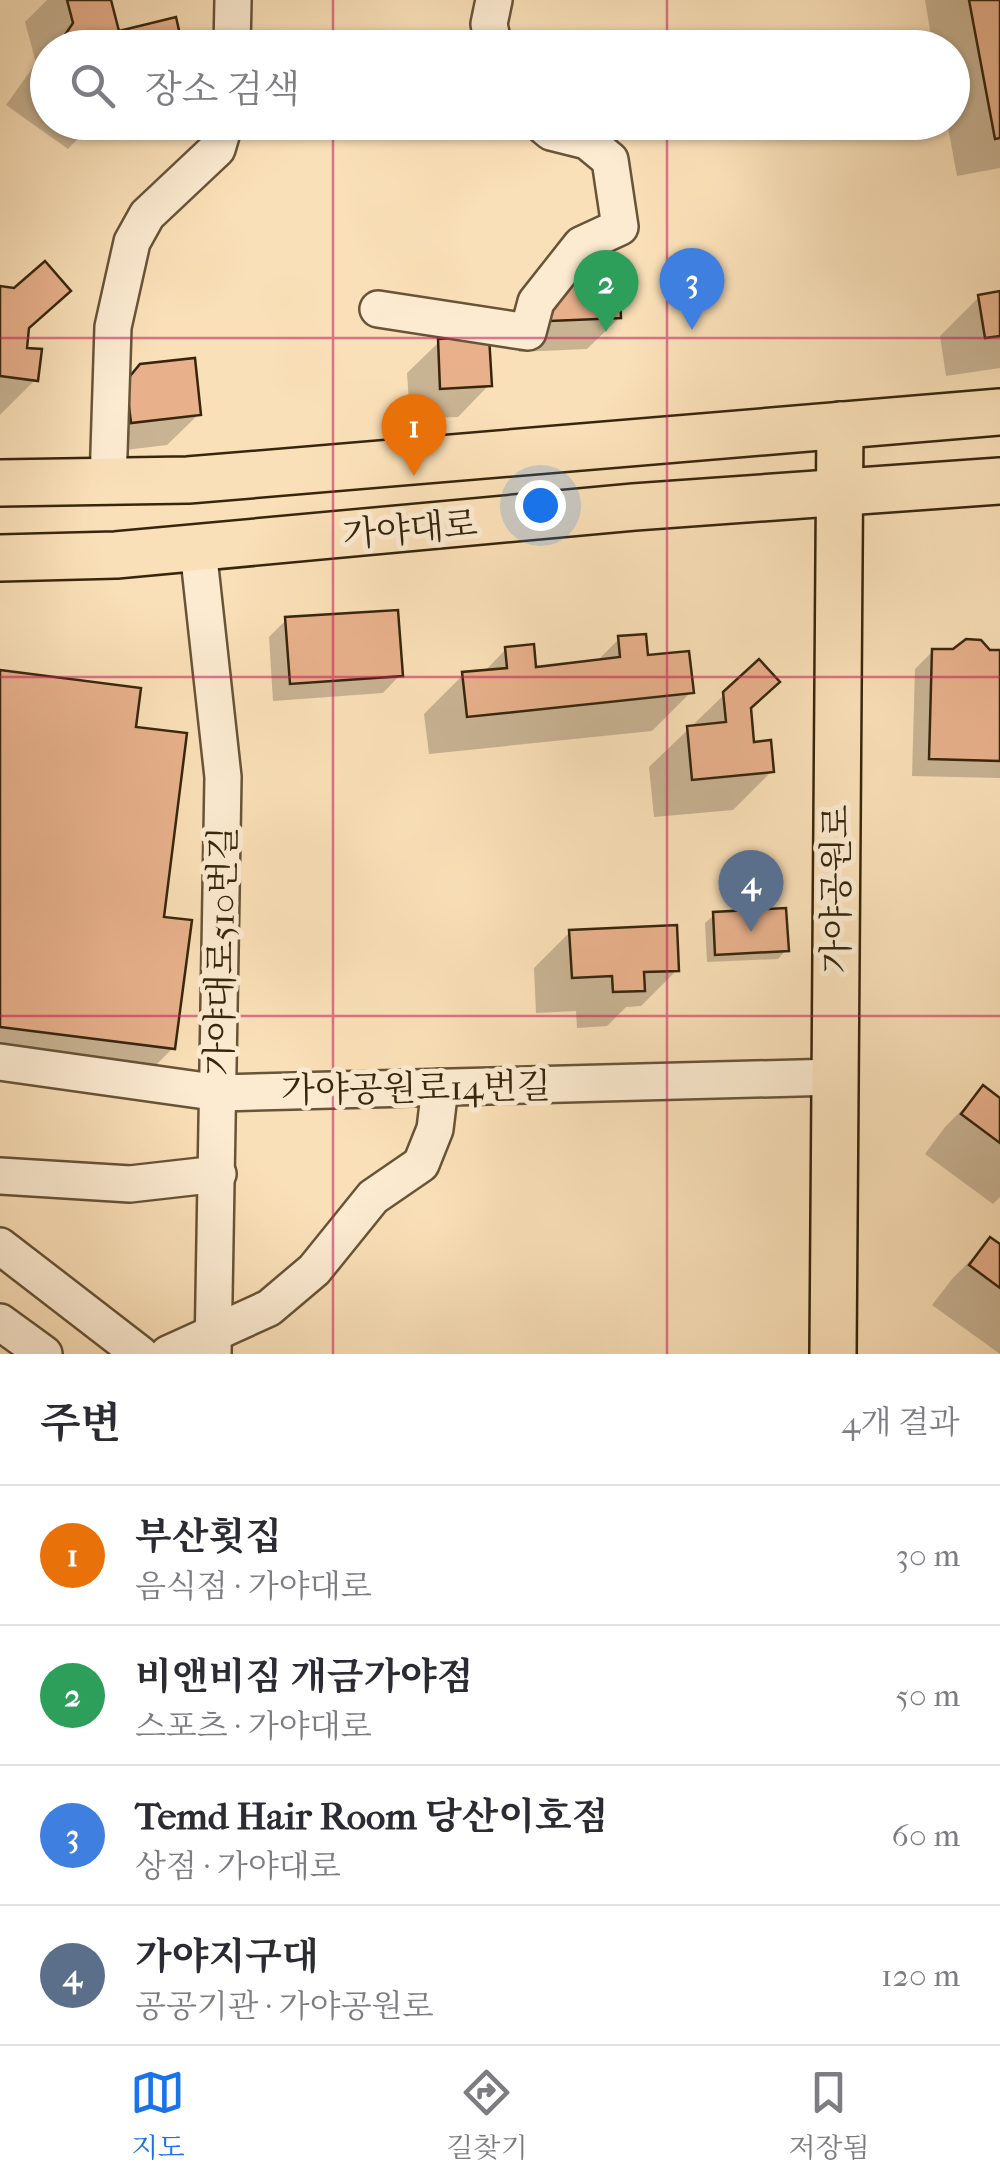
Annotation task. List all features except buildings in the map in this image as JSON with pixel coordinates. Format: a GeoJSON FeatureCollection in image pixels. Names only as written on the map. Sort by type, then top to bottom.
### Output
{"type":"FeatureCollection","features":[{"type":"Feature","properties":{"kind":"main road","name":"가야대로"},"geometry":{"type":"LineString","coordinates":[[0,482],[108,483],[207,478],[1000,412]]}},
{"type":"Feature","properties":{"kind":"main road","name":"가야공원로"},"geometry":{"type":"LineString","coordinates":[[833,1354],[840,425]]}},
{"type":"Feature","properties":{"kind":"main road","name":"가야대로"},"geometry":{"type":"LineString","coordinates":[[0,558],[116,556],[634,508],[1000,481]]}},
{"type":"Feature","properties":{"kind":"street"},"geometry":{"type":"LineString","coordinates":[[232,30],[233,0]]}},
{"type":"Feature","properties":{"kind":"street"},"geometry":{"type":"LineString","coordinates":[[108,483],[113,328],[132,242],[147,215],[217,140]]}},
{"type":"Feature","properties":{"kind":"street"},"geometry":{"type":"LineString","coordinates":[[378,308],[528,332],[536,302],[581,245],[620,227],[610,160],[580,140]]}},
{"type":"Feature","properties":{"kind":"street","name":"가야대로510번길"},"geometry":{"type":"LineString","coordinates":[[198,549],[223,777],[214,1342]]}},
{"type":"Feature","properties":{"kind":"street","name":"가야공원로14번길"},"geometry":{"type":"LineString","coordinates":[[0,1062],[220,1093],[835,1077]]}},
{"type":"Feature","properties":{"kind":"street"},"geometry":{"type":"LineString","coordinates":[[168,1354],[214,1342],[269,1308],[314,1270],[373,1196],[420,1164],[435,1129],[440,1088]]}},
{"type":"Feature","properties":{"kind":"street"},"geometry":{"type":"LineString","coordinates":[[0,1176],[130,1184],[218,1174]]}},
{"type":"Feature","properties":{"kind":"street"},"geometry":{"type":"LineString","coordinates":[[0,1246],[140,1354]]}},
{"type":"Feature","properties":{"kind":"street"},"geometry":{"type":"LineString","coordinates":[[0,1322],[44,1354]]}},
{"type":"Feature","properties":{"kind":"place","name":"Temd Hair Room 당산이호점"},"geometry":{"type":"Point","coordinates":[692,330]}},
{"type":"Feature","properties":{"kind":"place","name":"비앤비짐 개금가야점"},"geometry":{"type":"Point","coordinates":[606,332]}},
{"type":"Feature","properties":{"kind":"place","name":"부산횟집"},"geometry":{"type":"Point","coordinates":[414,476]}},
{"type":"Feature","properties":{"kind":"place","name":"가야지구대"},"geometry":{"type":"Point","coordinates":[751,932]}}]}
